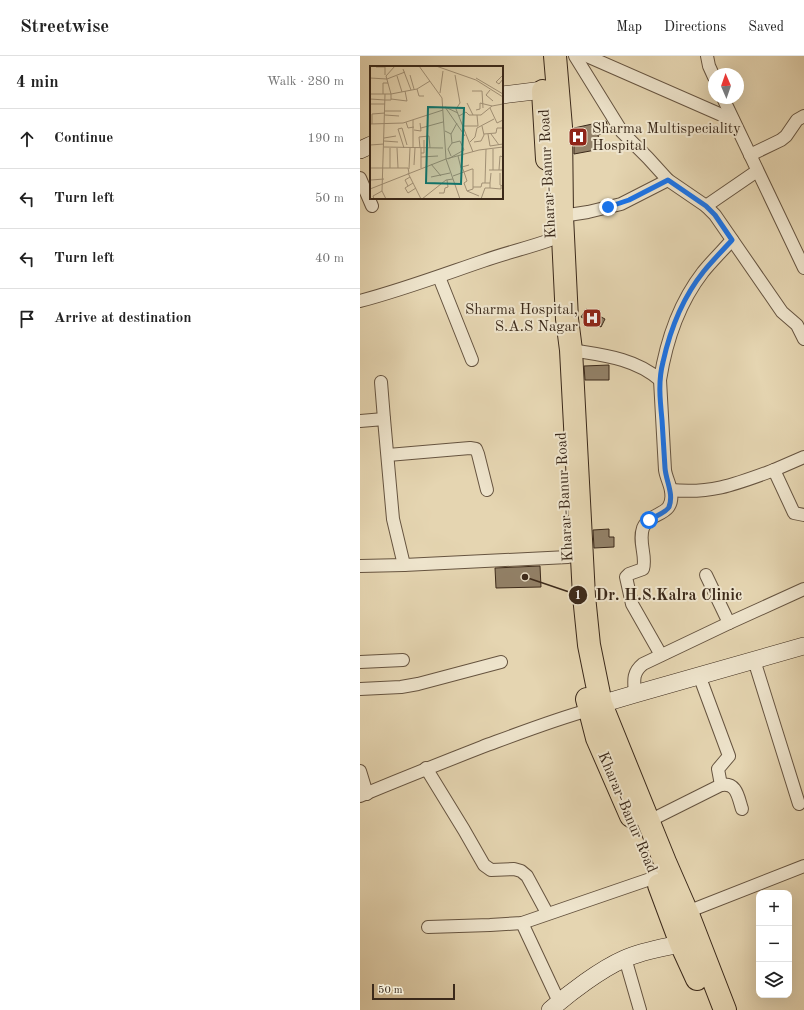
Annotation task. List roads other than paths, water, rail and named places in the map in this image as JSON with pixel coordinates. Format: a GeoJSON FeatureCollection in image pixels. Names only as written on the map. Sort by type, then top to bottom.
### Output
{"type":"FeatureCollection","features":[{"type":"Feature","properties":{"kind":"highway","name":"Kharar-Banur Road"},"geometry":{"type":"LineString","coordinates":[[540,56],[550,91],[550,240],[572,620],[595,707],[597,738],[634,821],[666,901],[689,942],[709,1010]]}},
{"type":"Feature","properties":{"kind":"highway"},"geometry":{"type":"LineString","coordinates":[[555,56],[550,91],[561,127],[562,216],[567,318],[584,596],[595,707],[649,821],[688,915],[689,942],[725,1010]]}},
{"type":"Feature","properties":{"kind":"street"},"geometry":{"type":"LineString","coordinates":[[575,56],[622,132],[668,180],[706,206],[715,215],[782,312],[797,325],[804,339]]}},
{"type":"Feature","properties":{"kind":"street"},"geometry":{"type":"LineString","coordinates":[[587,56],[733,120]]}},
{"type":"Feature","properties":{"kind":"street"},"geometry":{"type":"LineString","coordinates":[[707,56],[710,68]]}},
{"type":"Feature","properties":{"kind":"street"},"geometry":{"type":"LineString","coordinates":[[503,95],[550,91]]}},
{"type":"Feature","properties":{"kind":"street"},"geometry":{"type":"LineString","coordinates":[[726,104],[804,268]]}},
{"type":"Feature","properties":{"kind":"street"},"geometry":{"type":"LineString","coordinates":[[750,155],[781,140],[786,136],[798,120],[804,116]]}},
{"type":"Feature","properties":{"kind":"street"},"geometry":{"type":"LineString","coordinates":[[360,150],[370,145]]}},
{"type":"Feature","properties":{"kind":"street"},"geometry":{"type":"LineString","coordinates":[[706,206],[757,171]]}},
{"type":"Feature","properties":{"kind":"street"},"geometry":{"type":"LineString","coordinates":[[360,178],[372,206]]}},
{"type":"Feature","properties":{"kind":"street"},"geometry":{"type":"LineString","coordinates":[[562,216],[588,212],[621,204],[668,180]]}},
{"type":"Feature","properties":{"kind":"street"},"geometry":{"type":"LineString","coordinates":[[360,301],[403,289],[482,261],[550,240]]}},
{"type":"Feature","properties":{"kind":"street"},"geometry":{"type":"LineString","coordinates":[[661,655],[632,604],[626,577],[629,574],[643,569],[643,529],[649,520],[665,512],[669,508],[671,490],[665,470],[660,380],[662,363],[672,331],[689,292],[703,272],[732,240]]}},
{"type":"Feature","properties":{"kind":"street"},"geometry":{"type":"LineString","coordinates":[[439,277],[472,360]]}},
{"type":"Feature","properties":{"kind":"street"},"geometry":{"type":"LineString","coordinates":[[570,350],[630,361],[650,372],[660,380]]}},
{"type":"Feature","properties":{"kind":"street"},"geometry":{"type":"LineString","coordinates":[[381,382],[393,519],[404,566]]}},
{"type":"Feature","properties":{"kind":"street"},"geometry":{"type":"LineString","coordinates":[[360,421],[384,419]]}},
{"type":"Feature","properties":{"kind":"street"},"geometry":{"type":"LineString","coordinates":[[388,455],[470,448],[476,449],[487,490]]}},
{"type":"Feature","properties":{"kind":"street"},"geometry":{"type":"LineString","coordinates":[[671,490],[687,492],[730,486],[804,457]]}},
{"type":"Feature","properties":{"kind":"street"},"geometry":{"type":"LineString","coordinates":[[774,470],[794,513],[804,515]]}},
{"type":"Feature","properties":{"kind":"street"},"geometry":{"type":"LineString","coordinates":[[360,566],[404,566],[568,557]]}},
{"type":"Feature","properties":{"kind":"street"},"geometry":{"type":"LineString","coordinates":[[706,575],[729,623]]}},
{"type":"Feature","properties":{"kind":"street"},"geometry":{"type":"LineString","coordinates":[[635,694],[634,673],[636,669],[643,664],[804,589]]}},
{"type":"Feature","properties":{"kind":"street"},"geometry":{"type":"LineString","coordinates":[[360,770],[363,795],[426,768],[515,734],[635,694],[804,646]]}},
{"type":"Feature","properties":{"kind":"street"},"geometry":{"type":"LineString","coordinates":[[360,662],[403,660]]}},
{"type":"Feature","properties":{"kind":"street"},"geometry":{"type":"LineString","coordinates":[[754,660],[799,804]]}},
{"type":"Feature","properties":{"kind":"street"},"geometry":{"type":"LineString","coordinates":[[360,689],[400,687],[418,684],[501,662]]}},
{"type":"Feature","properties":{"kind":"street"},"geometry":{"type":"LineString","coordinates":[[699,675],[729,756],[718,769],[721,785]]}},
{"type":"Feature","properties":{"kind":"street"},"geometry":{"type":"LineString","coordinates":[[426,768],[484,865],[491,870],[514,869],[521,871],[527,876],[547,913]]}},
{"type":"Feature","properties":{"kind":"street"},"geometry":{"type":"LineString","coordinates":[[649,821],[721,785],[727,784],[732,786],[742,809]]}},
{"type":"Feature","properties":{"kind":"street"},"geometry":{"type":"LineString","coordinates":[[688,915],[804,866]]}},
{"type":"Feature","properties":{"kind":"street"},"geometry":{"type":"LineString","coordinates":[[428,927],[522,923],[547,913],[656,877]]}},
{"type":"Feature","properties":{"kind":"street"},"geometry":{"type":"LineString","coordinates":[[522,923],[555,1006],[609,966],[625,958],[656,949],[689,942]]}},
{"type":"Feature","properties":{"kind":"street"},"geometry":{"type":"LineString","coordinates":[[625,958],[640,1010]]}},
{"type":"Feature","properties":{"kind":"place","name":"Sharma Multispeciality Hospital"},"geometry":{"type":"Point","coordinates":[578,137]}},
{"type":"Feature","properties":{"kind":"place","name":"Sharma Hospital, S.A.S Nagar"},"geometry":{"type":"Point","coordinates":[592,318]}},
{"type":"Feature","properties":{"kind":"place","name":"Dr. H.S.Kalra Clinic"},"geometry":{"type":"Point","coordinates":[525,577]}}]}
